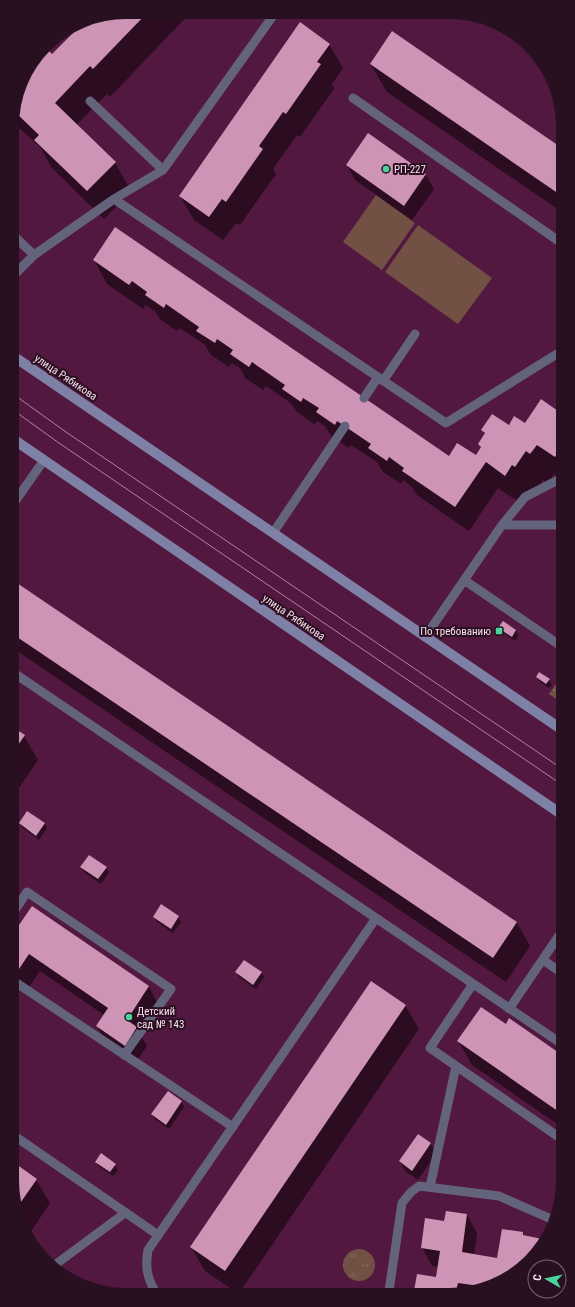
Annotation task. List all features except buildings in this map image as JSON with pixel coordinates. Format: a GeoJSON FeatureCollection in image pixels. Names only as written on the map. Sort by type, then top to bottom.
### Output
{"type":"FeatureCollection","features":[{"type":"Feature","properties":{"kind":"main road","name":"улица Рябикова"},"geometry":{"type":"LineString","coordinates":[[19,360],[556,726]]}},
{"type":"Feature","properties":{"kind":"main road","name":"улица Рябикова"},"geometry":{"type":"LineString","coordinates":[[19,443],[556,810]]}},
{"type":"Feature","properties":{"kind":"lane"},"geometry":{"type":"LineString","coordinates":[[19,270],[34,255],[114,199],[163,170],[271,19]]}},
{"type":"Feature","properties":{"kind":"lane"},"geometry":{"type":"LineString","coordinates":[[353,98],[556,239]]}},
{"type":"Feature","properties":{"kind":"lane"},"geometry":{"type":"LineString","coordinates":[[90,101],[163,170]]}},
{"type":"Feature","properties":{"kind":"lane"},"geometry":{"type":"LineString","coordinates":[[114,199],[446,424],[556,355]]}},
{"type":"Feature","properties":{"kind":"lane"},"geometry":{"type":"LineString","coordinates":[[19,241],[34,255]]}},
{"type":"Feature","properties":{"kind":"lane"},"geometry":{"type":"LineString","coordinates":[[364,398],[416,334]]}},
{"type":"Feature","properties":{"kind":"lane"},"geometry":{"type":"LineString","coordinates":[[273,533],[344,426]]}},
{"type":"Feature","properties":{"kind":"lane"},"geometry":{"type":"LineString","coordinates":[[19,496],[44,460]]}},
{"type":"Feature","properties":{"kind":"lane"},"geometry":{"type":"LineString","coordinates":[[425,637],[502,525],[525,498],[556,481]]}},
{"type":"Feature","properties":{"kind":"lane"},"geometry":{"type":"LineString","coordinates":[[502,525],[556,525]]}},
{"type":"Feature","properties":{"kind":"lane"},"geometry":{"type":"LineString","coordinates":[[464,580],[556,643]]}},
{"type":"Feature","properties":{"kind":"lane"},"geometry":{"type":"LineString","coordinates":[[19,676],[556,1040]]}},
{"type":"Feature","properties":{"kind":"lane"},"geometry":{"type":"LineString","coordinates":[[19,904],[27,892],[171,989],[124,1055]]}},
{"type":"Feature","properties":{"kind":"lane"},"geometry":{"type":"LineString","coordinates":[[154,1288],[148,1276],[146,1263],[148,1250],[376,918]]}},
{"type":"Feature","properties":{"kind":"lane"},"geometry":{"type":"LineString","coordinates":[[509,1009],[556,940]]}},
{"type":"Feature","properties":{"kind":"lane"},"geometry":{"type":"LineString","coordinates":[[543,960],[556,969]]}},
{"type":"Feature","properties":{"kind":"lane"},"geometry":{"type":"LineString","coordinates":[[474,984],[430,1048],[556,1135]]}},
{"type":"Feature","properties":{"kind":"lane"},"geometry":{"type":"LineString","coordinates":[[19,985],[233,1127]]}},
{"type":"Feature","properties":{"kind":"lane"},"geometry":{"type":"LineString","coordinates":[[430,1187],[456,1066]]}},
{"type":"Feature","properties":{"kind":"lane"},"geometry":{"type":"LineString","coordinates":[[19,1139],[158,1235]]}},
{"type":"Feature","properties":{"kind":"lane"},"geometry":{"type":"LineString","coordinates":[[390,1288],[402,1203],[411,1192],[420,1186],[499,1196],[549,1218]]}},
{"type":"Feature","properties":{"kind":"lane"},"geometry":{"type":"LineString","coordinates":[[58,1263],[125,1213]]}},
{"type":"Feature","properties":{"kind":"green space"},"geometry":{"type":"Polygon","coordinates":[[[376,195],[415,223],[382,270],[343,242],[376,195]]]}},
{"type":"Feature","properties":{"kind":"green space"},"geometry":{"type":"Polygon","coordinates":[[[418,225],[492,278],[458,324],[385,272],[418,225]]]}},
{"type":"Feature","properties":{"kind":"green space"},"geometry":{"type":"Polygon","coordinates":[[[556,684],[556,699],[549,694],[556,684]]]}},
{"type":"Feature","properties":{"kind":"green space"},"geometry":{"type":"Polygon","coordinates":[[[356,1249],[362,1249],[372,1256],[375,1265],[374,1271],[368,1278],[362,1281],[356,1281],[346,1274],[343,1268],[343,1262],[350,1252],[356,1249]]]}},
{"type":"Feature","properties":{"kind":"tram line"},"geometry":{"type":"LineString","coordinates":[[19,398],[66,432],[556,765]]}},
{"type":"Feature","properties":{"kind":"tram line"},"geometry":{"type":"LineString","coordinates":[[19,414],[556,781]]}},
{"type":"Feature","properties":{"kind":"place","name":"РП-227"},"geometry":{"type":"Point","coordinates":[386,169]}},
{"type":"Feature","properties":{"kind":"place","name":"По требованию"},"geometry":{"type":"Point","coordinates":[499,631]}},
{"type":"Feature","properties":{"kind":"place","name":"Детский сад № 143"},"geometry":{"type":"Point","coordinates":[129,1017]}}]}
